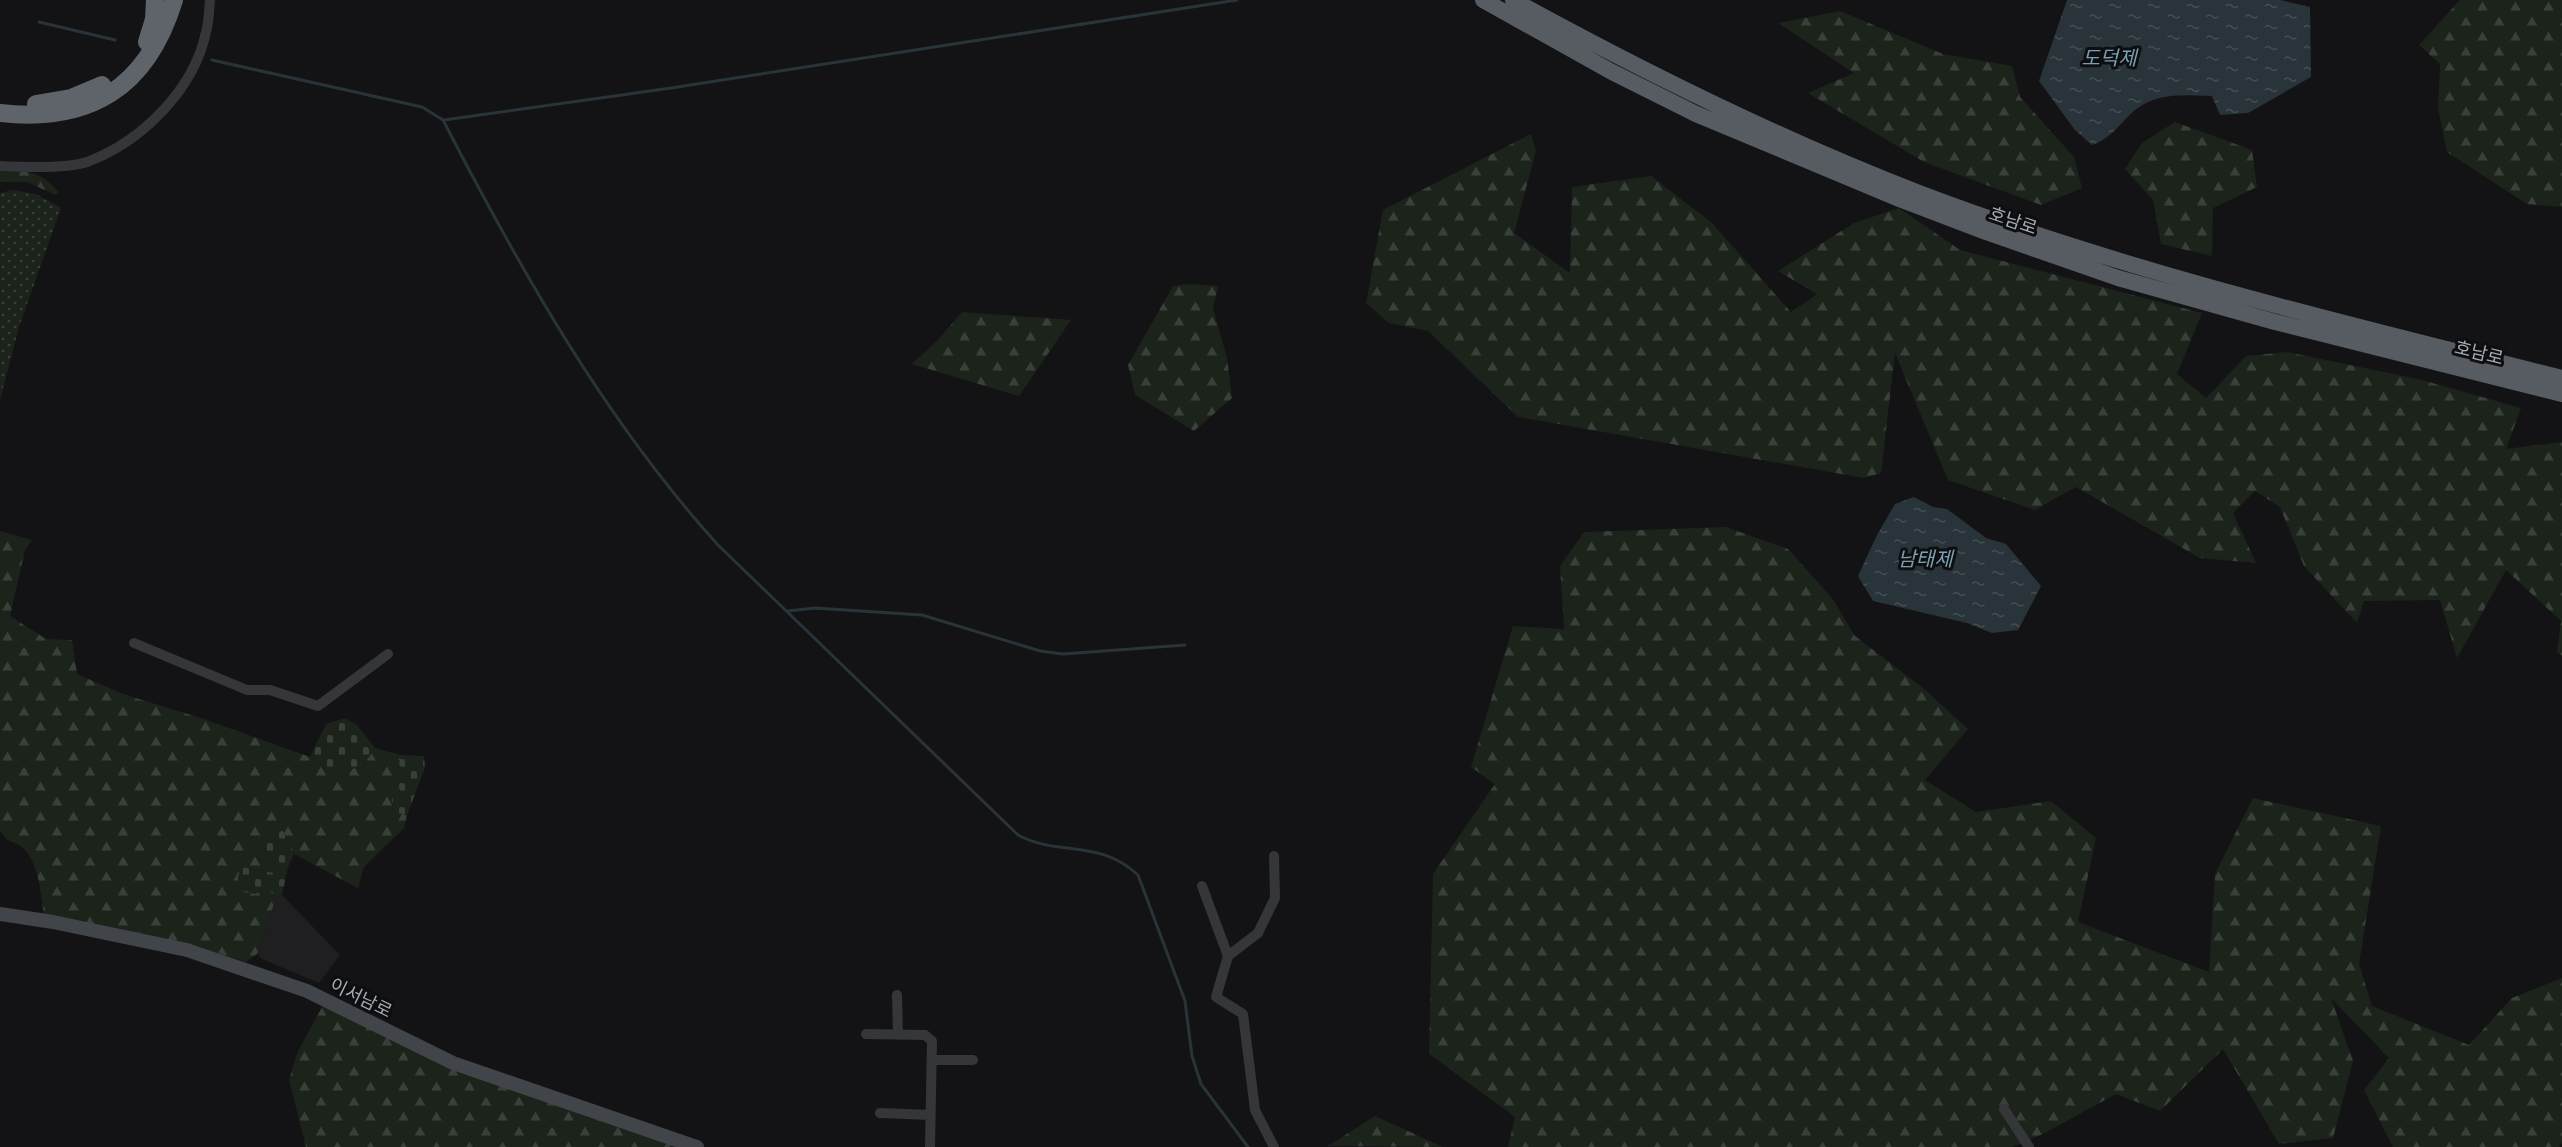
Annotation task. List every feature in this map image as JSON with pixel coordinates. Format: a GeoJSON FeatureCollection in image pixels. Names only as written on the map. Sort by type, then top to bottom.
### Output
{"type":"FeatureCollection","features":[{"type":"Feature","properties":{"kind":"highway"},"geometry":{"type":"LineString","coordinates":[[0,101],[39,105],[71,98],[106,83],[136,57],[148,40],[154,19],[155,0]]}},
{"type":"Feature","properties":{"kind":"highway"},"geometry":{"type":"LineString","coordinates":[[0,113],[31,117],[73,112],[123,85],[137,72],[154,49],[168,21],[174,0]]}},
{"type":"Feature","properties":{"kind":"highway","name":"호남로"},"geometry":{"type":"LineString","coordinates":[[1483,0],[1612,72],[1696,114],[1902,200],[2118,278],[2275,322],[2562,394]]}},
{"type":"Feature","properties":{"kind":"highway","name":"호남로"},"geometry":{"type":"LineString","coordinates":[[1513,0],[1619,59],[1799,143],[1918,192],[2125,263],[2562,378]]}},
{"type":"Feature","properties":{"kind":"highway"},"geometry":{"type":"LineString","coordinates":[[2275,322],[2284,331],[2427,372]]}},
{"type":"Feature","properties":{"kind":"main road","name":"이서남로"},"geometry":{"type":"LineString","coordinates":[[0,914],[53,922],[187,950],[307,991],[453,1063],[697,1147]]}},
{"type":"Feature","properties":{"kind":"street"},"geometry":{"type":"LineString","coordinates":[[0,166],[85,163],[129,141],[168,104],[193,67],[206,32],[210,0]]}},
{"type":"Feature","properties":{"kind":"street"},"geometry":{"type":"LineString","coordinates":[[134,644],[247,690],[270,690],[318,706],[388,654]]}},
{"type":"Feature","properties":{"kind":"street"},"geometry":{"type":"LineString","coordinates":[[1274,856],[1275,898],[1258,933],[1228,956],[1216,997],[1243,1014],[1255,1110],[1274,1147]]}},
{"type":"Feature","properties":{"kind":"street"},"geometry":{"type":"LineString","coordinates":[[1202,886],[1228,956]]}},
{"type":"Feature","properties":{"kind":"street"},"geometry":{"type":"LineString","coordinates":[[897,995],[898,1035]]}},
{"type":"Feature","properties":{"kind":"street"},"geometry":{"type":"LineString","coordinates":[[866,1034],[925,1035],[932,1041],[930,1147]]}},
{"type":"Feature","properties":{"kind":"street"},"geometry":{"type":"LineString","coordinates":[[932,1060],[973,1060]]}},
{"type":"Feature","properties":{"kind":"street"},"geometry":{"type":"LineString","coordinates":[[2004,1109],[2029,1147]]}},
{"type":"Feature","properties":{"kind":"street"},"geometry":{"type":"LineString","coordinates":[[880,1113],[930,1115]]}},
{"type":"Feature","properties":{"kind":"shaded area"},"geometry":{"type":"Polygon","coordinates":[[[282,895],[340,955],[319,983],[262,959],[257,954],[276,898],[282,895]]]}},
{"type":"Feature","properties":{"kind":"green space"},"geometry":{"type":"Polygon","coordinates":[[[2460,0],[2562,0],[2562,207],[2527,204],[2447,152],[2438,108],[2440,64],[2419,45],[2460,0]]]}},
{"type":"Feature","properties":{"kind":"green space"},"geometry":{"type":"Polygon","coordinates":[[[1840,11],[1943,54],[2012,66],[2020,97],[2074,157],[2082,188],[2041,205],[1924,162],[1808,93],[1854,73],[1778,23],[1840,11]]]}},
{"type":"Feature","properties":{"kind":"green space"},"geometry":{"type":"Polygon","coordinates":[[[2175,122],[2252,150],[2257,187],[2213,208],[2212,256],[2161,244],[2153,200],[2125,169],[2142,143],[2175,122]]]}},
{"type":"Feature","properties":{"kind":"green space"},"geometry":{"type":"Polygon","coordinates":[[[1531,134],[1536,151],[1514,233],[1570,273],[1572,187],[1651,176],[1711,222],[1791,312],[1817,294],[1778,271],[1854,223],[1899,208],[1960,250],[2202,313],[2177,374],[2206,398],[2246,356],[2287,352],[2418,379],[2521,408],[2506,449],[2562,442],[2562,656],[2557,652],[2561,621],[2506,570],[2457,658],[2440,600],[2364,601],[2357,623],[2304,566],[2280,507],[2255,491],[2233,513],[2256,563],[2200,558],[2076,487],[2035,510],[1948,480],[1895,353],[1881,473],[1864,478],[1518,417],[1428,331],[1389,323],[1366,303],[1383,210],[1531,134]]]}},
{"type":"Feature","properties":{"kind":"green space"},"geometry":{"type":"Polygon","coordinates":[[[0,171],[32,173],[45,179],[59,192],[56,195],[27,182],[0,182],[0,171]]]}},
{"type":"Feature","properties":{"kind":"green space"},"geometry":{"type":"Polygon","coordinates":[[[13,190],[36,194],[61,208],[19,327],[0,400],[0,193],[13,190]]]}},
{"type":"Feature","properties":{"kind":"green space"},"geometry":{"type":"Polygon","coordinates":[[[1191,284],[1218,286],[1213,308],[1227,358],[1232,398],[1194,431],[1135,395],[1128,365],[1173,286],[1191,284]]]}},
{"type":"Feature","properties":{"kind":"green space"},"geometry":{"type":"Polygon","coordinates":[[[962,312],[1071,320],[1019,396],[912,364],[938,340],[962,312]]]}},
{"type":"Feature","properties":{"kind":"green space"},"geometry":{"type":"Polygon","coordinates":[[[1726,527],[1788,549],[1832,598],[1855,636],[1923,688],[1968,729],[1925,780],[1976,812],[2051,801],[2096,838],[2078,922],[2209,972],[2215,874],[2253,798],[2381,826],[2359,964],[2372,1006],[2469,1045],[2512,998],[2562,978],[2562,1143],[2559,1147],[2393,1147],[2364,1090],[2389,1058],[2331,998],[2353,1061],[2333,1138],[2279,1144],[2223,1049],[2160,1111],[2116,1094],[2043,1134],[2012,1147],[1508,1147],[1515,1117],[1429,1054],[1433,874],[1495,784],[1471,767],[1513,626],[1564,629],[1560,566],[1584,532],[1726,527]]]}},
{"type":"Feature","properties":{"kind":"green space"},"geometry":{"type":"Polygon","coordinates":[[[0,531],[32,540],[25,550],[10,616],[46,639],[72,640],[77,674],[123,694],[204,719],[310,757],[334,771],[362,767],[375,748],[401,755],[399,764],[404,772],[393,812],[407,815],[404,828],[364,867],[358,888],[294,854],[282,828],[264,836],[262,847],[277,865],[273,873],[243,867],[268,887],[276,898],[257,954],[246,962],[189,944],[44,914],[34,864],[22,847],[6,838],[0,830],[0,531]]]}},
{"type":"Feature","properties":{"kind":"green space"},"geometry":{"type":"Polygon","coordinates":[[[345,718],[357,725],[375,748],[362,767],[334,771],[310,757],[326,724],[345,718]]]}},
{"type":"Feature","properties":{"kind":"green space"},"geometry":{"type":"Polygon","coordinates":[[[401,755],[424,756],[425,768],[407,815],[393,812],[392,799],[400,791],[397,779],[404,772],[399,764],[401,755]]]}},
{"type":"Feature","properties":{"kind":"green space"},"geometry":{"type":"Polygon","coordinates":[[[282,828],[294,854],[288,867],[282,895],[276,898],[267,887],[255,894],[238,891],[238,876],[243,867],[273,873],[277,865],[262,847],[264,836],[282,828]]]}},
{"type":"Feature","properties":{"kind":"green space"},"geometry":{"type":"Polygon","coordinates":[[[326,1000],[453,1063],[684,1147],[306,1147],[289,1080],[298,1051],[326,1000]]]}},
{"type":"Feature","properties":{"kind":"green space"},"geometry":{"type":"Polygon","coordinates":[[[1375,1116],[1443,1147],[1328,1146],[1375,1116]]]}},
{"type":"Feature","properties":{"kind":"water","name":"도덕제"},"geometry":{"type":"Polygon","coordinates":[[[2067,0],[2280,0],[2310,7],[2311,77],[2248,113],[2220,115],[2212,96],[2162,97],[2135,110],[2105,139],[2092,145],[2075,130],[2039,81],[2067,0]]]}},
{"type":"Feature","properties":{"kind":"water","name":"남태제"},"geometry":{"type":"Polygon","coordinates":[[[1914,497],[1933,507],[1947,509],[1986,538],[2006,544],[2041,586],[2018,630],[1992,633],[1967,623],[1873,601],[1858,576],[1877,535],[1895,504],[1914,497]]]}},
{"type":"Feature","properties":{"kind":"waterway"},"geometry":{"type":"LineString","coordinates":[[444,120],[671,88],[1237,0]]}},
{"type":"Feature","properties":{"kind":"waterway"},"geometry":{"type":"LineString","coordinates":[[39,22],[115,40]]}},
{"type":"Feature","properties":{"kind":"waterway"},"geometry":{"type":"LineString","coordinates":[[212,60],[422,107],[443,120],[503,232],[567,342],[638,447],[718,545],[1018,835],[1033,842],[1108,856],[1138,875],[1185,1001],[1192,1056],[1201,1084],[1248,1147]]}},
{"type":"Feature","properties":{"kind":"waterway"},"geometry":{"type":"LineString","coordinates":[[788,611],[815,608],[922,615],[1040,651],[1063,654],[1185,645]]}}]}
